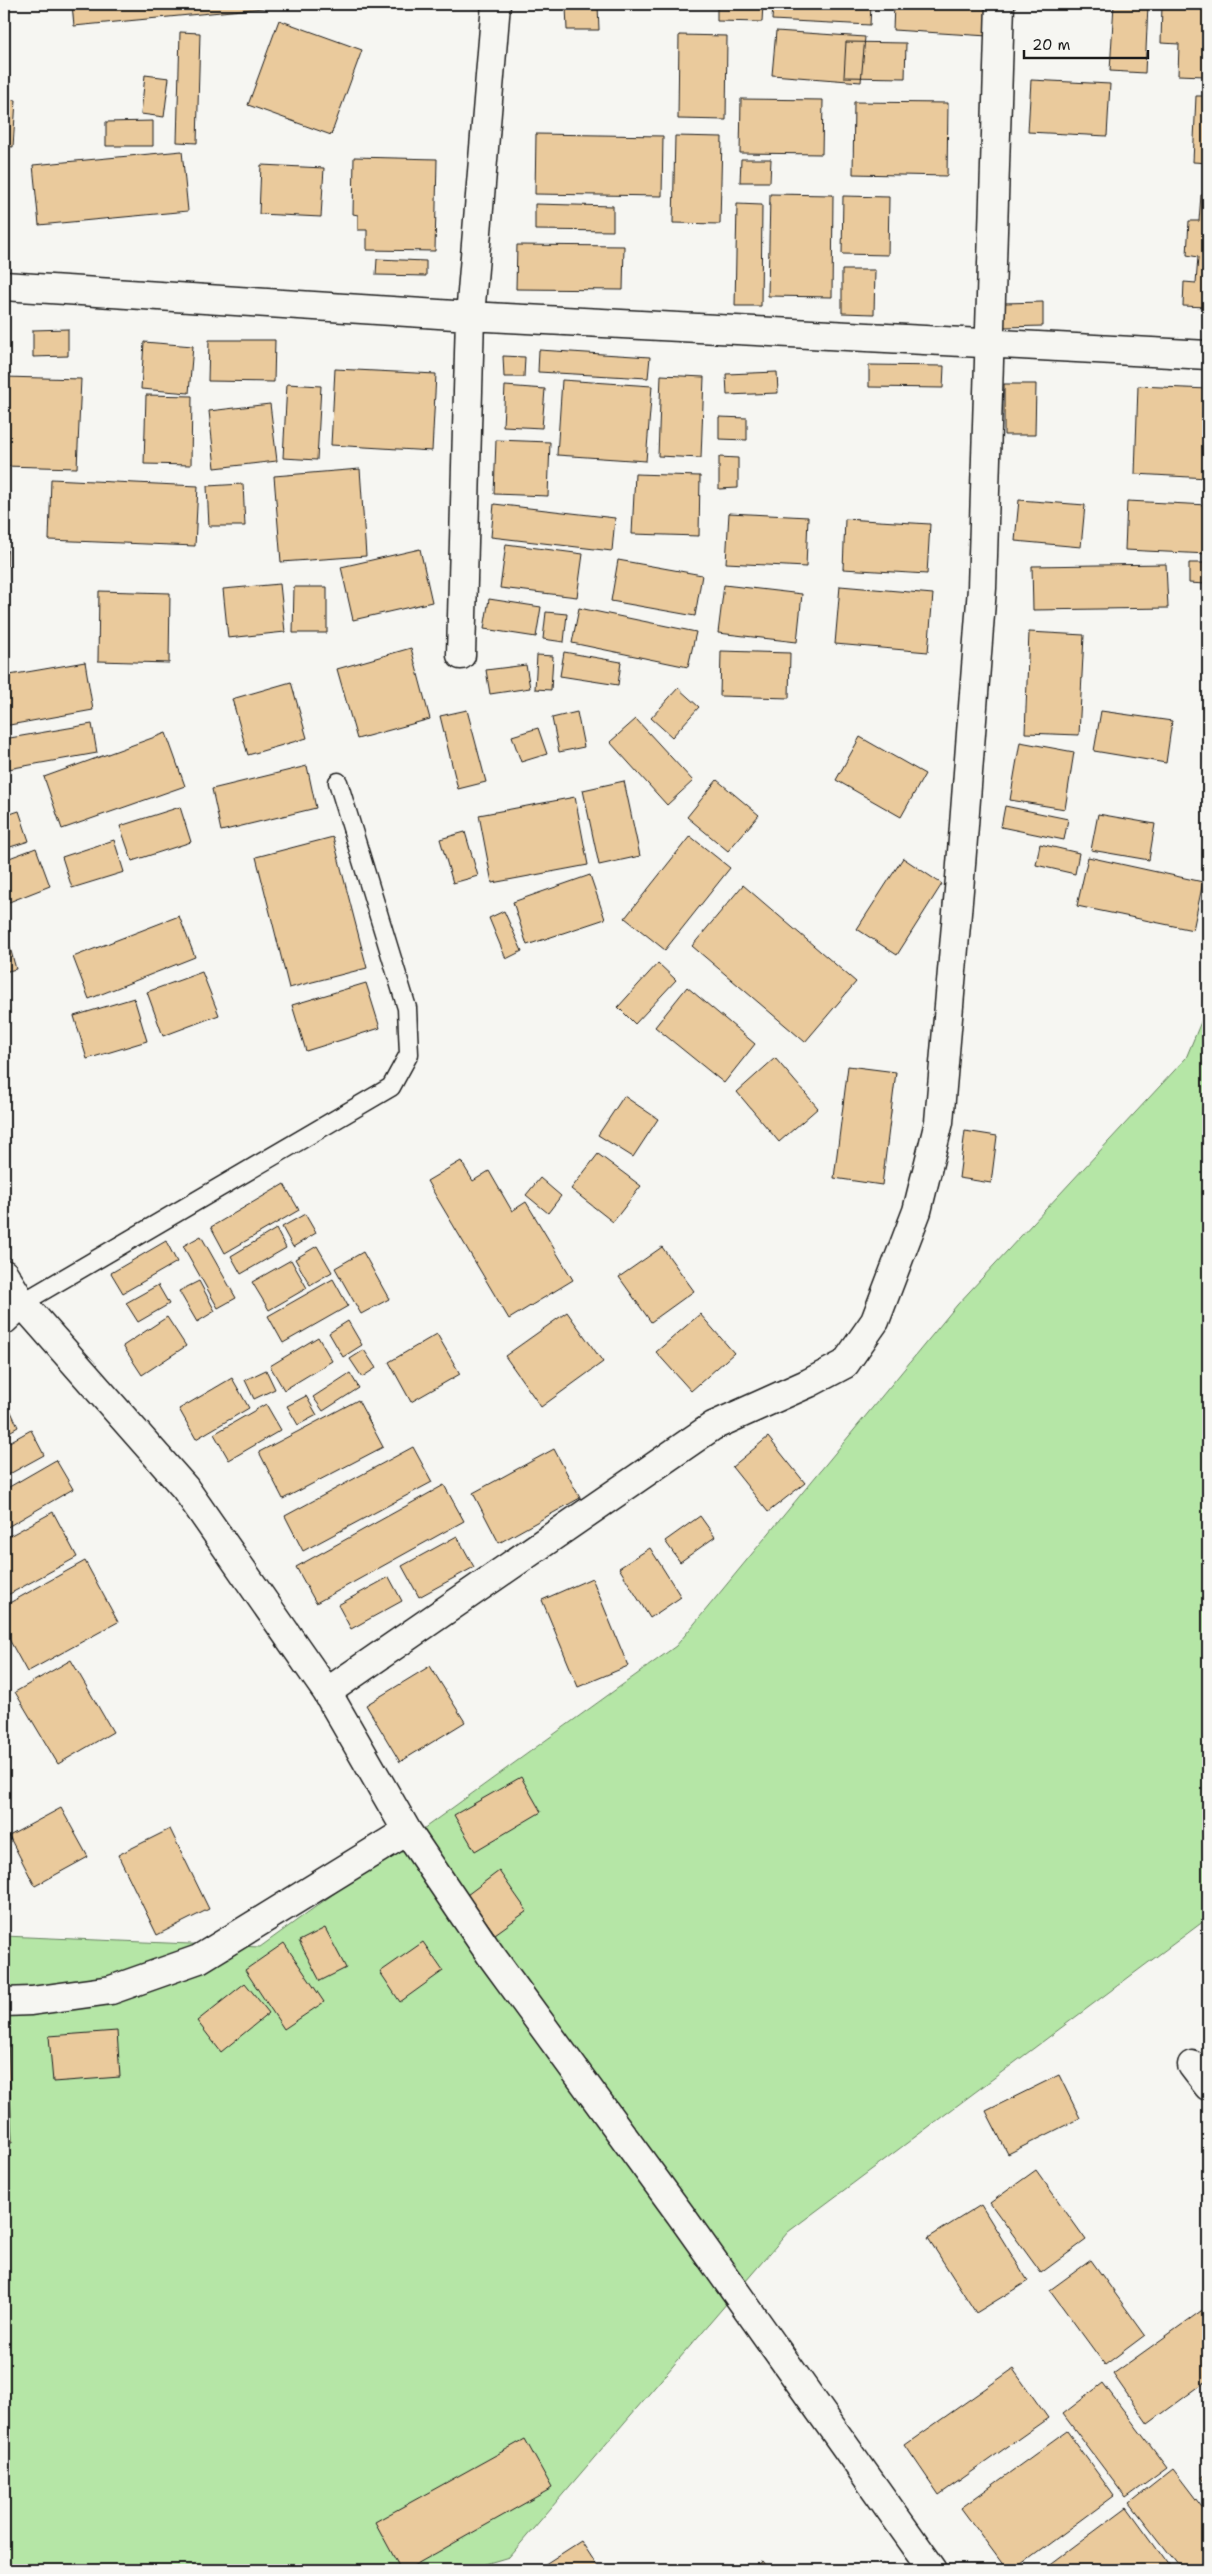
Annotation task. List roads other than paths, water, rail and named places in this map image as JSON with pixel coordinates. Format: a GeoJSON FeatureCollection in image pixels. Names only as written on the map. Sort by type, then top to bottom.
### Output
{"type":"FeatureCollection","features":[{"type":"Feature","properties":{"kind":"street"},"geometry":{"type":"LineString","coordinates":[[461,655],[470,316],[496,4]]}},
{"type":"Feature","properties":{"kind":"street"},"geometry":{"type":"LineString","coordinates":[[327,1692],[713,1426],[809,1383],[845,1364],[875,1322],[917,1212],[939,1122],[982,588],[988,344],[1000,4]]}},
{"type":"Feature","properties":{"kind":"street"},"geometry":{"type":"LineString","coordinates":[[4,286],[470,316],[1208,355]]}},
{"type":"Feature","properties":{"kind":"street"},"geometry":{"type":"LineString","coordinates":[[4,1274],[13,1312],[185,1488],[327,1692],[407,1831],[490,1954],[680,2214],[933,2570]]}},
{"type":"Feature","properties":{"kind":"street"},"geometry":{"type":"LineString","coordinates":[[4,2002],[32,2001],[111,1990],[198,1959],[407,1831]]}},
{"type":"Feature","properties":{"kind":"lane"},"geometry":{"type":"LineString","coordinates":[[13,1312],[391,1087],[410,1054],[407,1008],[338,782]]}}]}
